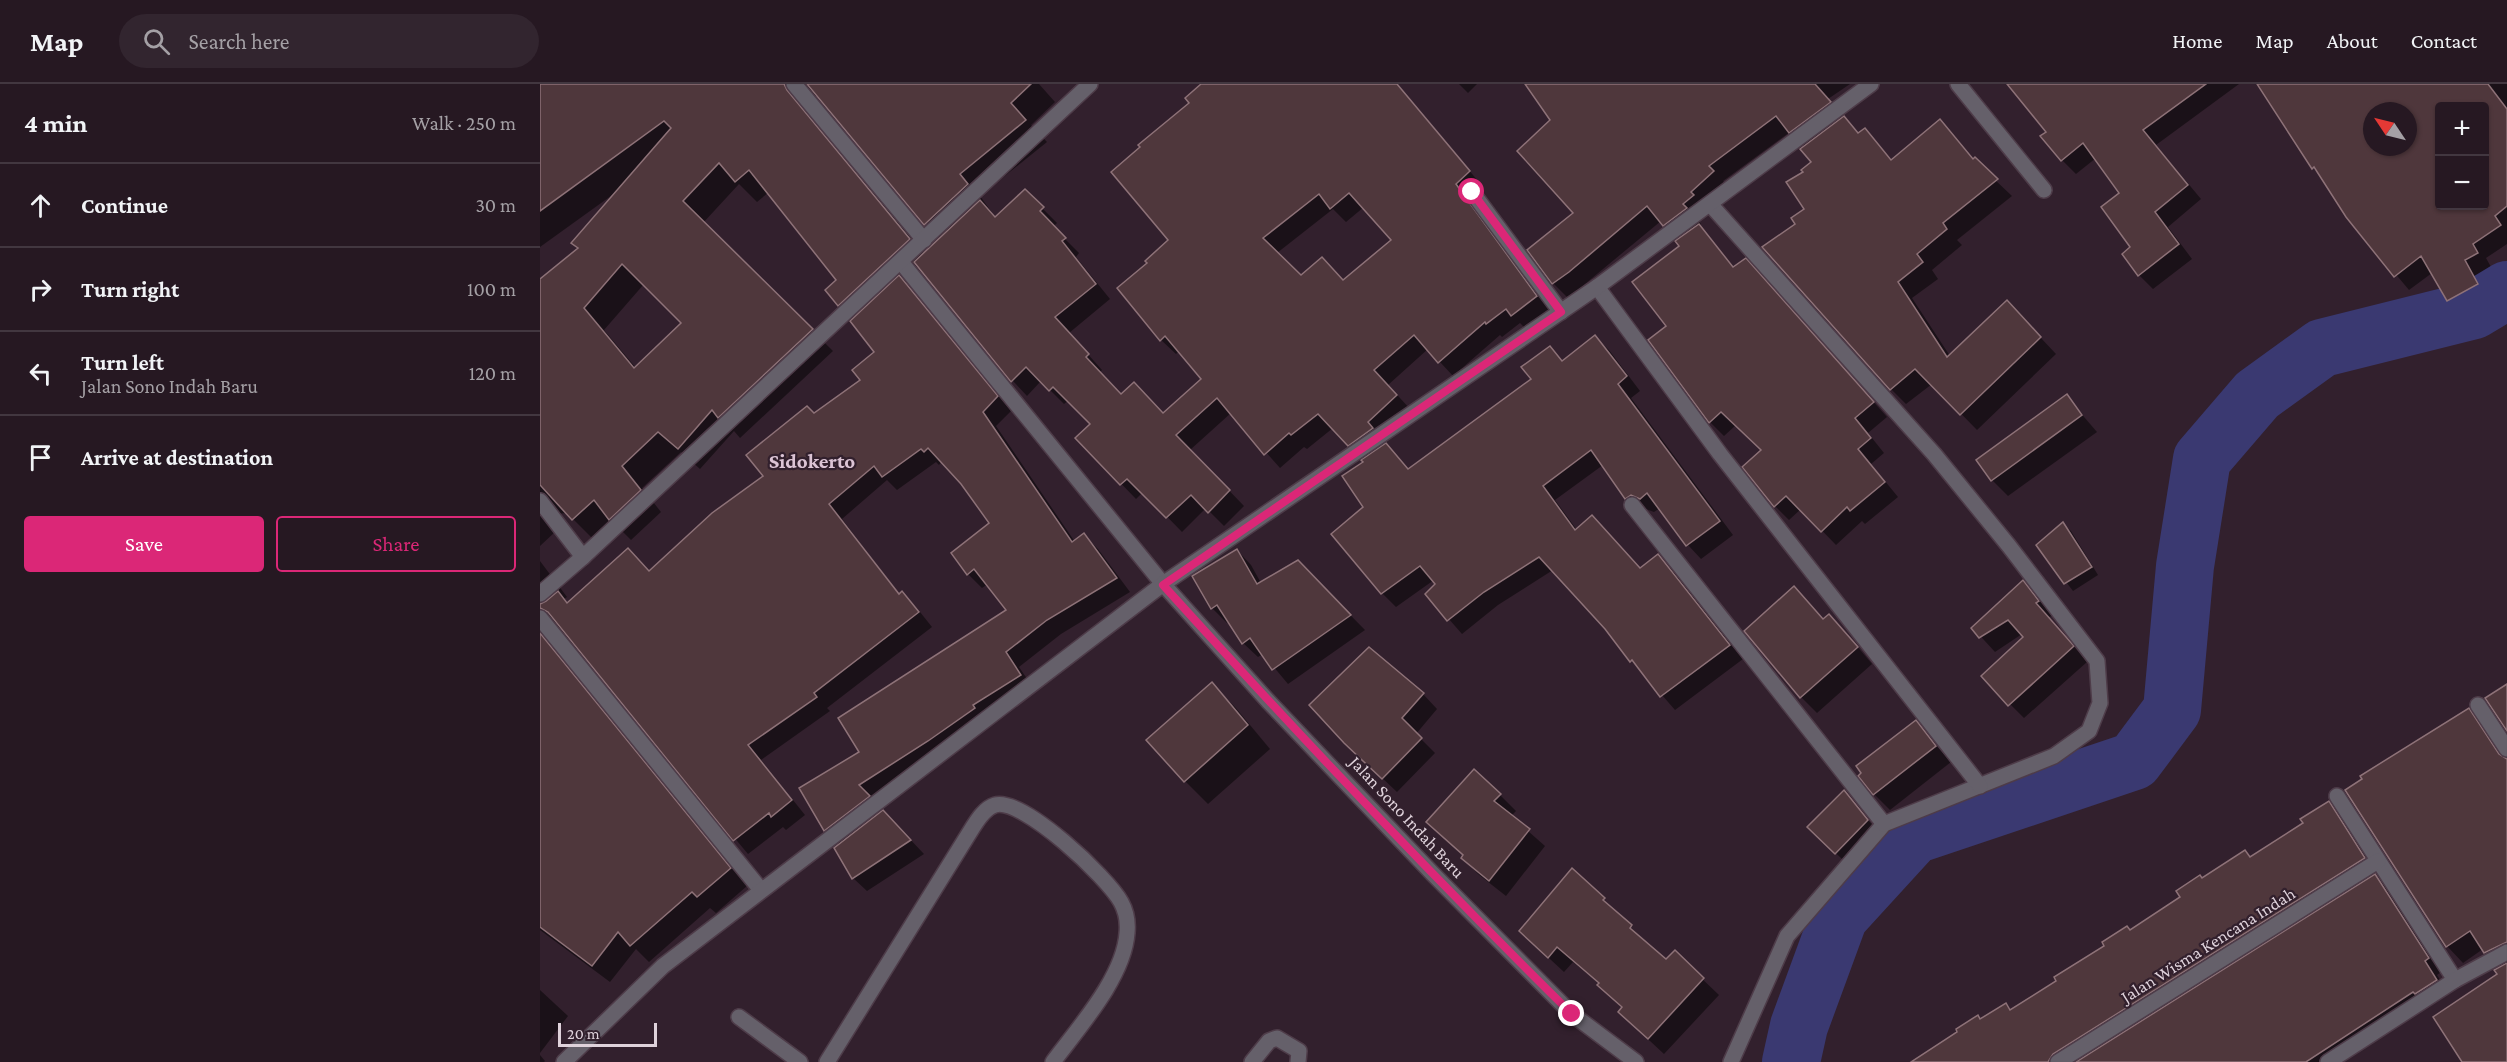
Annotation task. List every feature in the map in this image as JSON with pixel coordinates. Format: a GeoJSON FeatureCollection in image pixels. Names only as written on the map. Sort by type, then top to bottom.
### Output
{"type":"FeatureCollection","features":[{"type":"Feature","properties":{"kind":"street"},"geometry":{"type":"LineString","coordinates":[[794,84],[924,240]]}},
{"type":"Feature","properties":{"kind":"street"},"geometry":{"type":"LineString","coordinates":[[540,594],[583,557],[1090,84]]}},
{"type":"Feature","properties":{"kind":"street"},"geometry":{"type":"LineString","coordinates":[[564,1062],[663,966],[1163,585],[1597,287],[1871,84]]}},
{"type":"Feature","properties":{"kind":"street"},"geometry":{"type":"LineString","coordinates":[[1958,84],[2044,190]]}},
{"type":"Feature","properties":{"kind":"street"},"geometry":{"type":"LineString","coordinates":[[1472,192],[1561,312]]}},
{"type":"Feature","properties":{"kind":"street"},"geometry":{"type":"LineString","coordinates":[[1710,204],[1934,454],[2009,546],[2097,660],[2100,703],[2089,731],[2054,756],[1884,824],[1787,936],[1731,1062]]}},
{"type":"Feature","properties":{"kind":"street","name":"Jalan Sono Indah Baru"},"geometry":{"type":"LineString","coordinates":[[901,262],[1163,585],[1268,701],[1511,955],[1572,1014],[1636,1062]]}},
{"type":"Feature","properties":{"kind":"street"},"geometry":{"type":"LineString","coordinates":[[1597,287],[1720,454],[1980,786]]}},
{"type":"Feature","properties":{"kind":"street"},"geometry":{"type":"LineString","coordinates":[[540,501],[583,557]]}},
{"type":"Feature","properties":{"kind":"street"},"geometry":{"type":"LineString","coordinates":[[1632,505],[1884,824]]}},
{"type":"Feature","properties":{"kind":"street"},"geometry":{"type":"LineString","coordinates":[[540,618],[761,890]]}},
{"type":"Feature","properties":{"kind":"street"},"geometry":{"type":"LineString","coordinates":[[2478,705],[2507,749]]}},
{"type":"Feature","properties":{"kind":"street"},"geometry":{"type":"LineString","coordinates":[[2337,796],[2455,980]]}},
{"type":"Feature","properties":{"kind":"street"},"geometry":{"type":"LineString","coordinates":[[827,1062],[973,827],[988,808],[996,804],[1006,805],[1026,813],[1095,870],[1122,905],[1128,924],[1125,947],[1119,964],[1093,1007],[1053,1062]]}},
{"type":"Feature","properties":{"kind":"street","name":"Jalan Wisma Kencana Indah"},"geometry":{"type":"LineString","coordinates":[[2058,1062],[2378,861]]}},
{"type":"Feature","properties":{"kind":"street"},"geometry":{"type":"LineString","coordinates":[[2328,1062],[2455,980],[2507,951]]}},
{"type":"Feature","properties":{"kind":"street"},"geometry":{"type":"LineString","coordinates":[[739,1017],[800,1062]]}},
{"type":"Feature","properties":{"kind":"street"},"geometry":{"type":"LineString","coordinates":[[1252,1062],[1269,1041],[1277,1038],[1299,1051],[1298,1062]]}},
{"type":"Feature","properties":{"kind":"building"},"geometry":{"type":"Polygon","coordinates":[[[540,84],[784,84],[910,239],[838,306],[825,290],[836,280],[749,170],[735,182],[719,163],[683,201],[813,329],[718,418],[712,410],[678,449],[658,432],[622,466],[641,490],[609,520],[594,500],[572,520],[540,485],[540,279],[578,248],[571,243],[671,128],[664,121],[540,211],[540,84]],[[622,264],[584,308],[634,368],[681,323],[622,264]]]}},
{"type":"Feature","properties":{"kind":"building"},"geometry":{"type":"Polygon","coordinates":[[[807,84],[1031,84],[1011,103],[1026,120],[960,174],[968,184],[924,225],[807,84]]]}},
{"type":"Feature","properties":{"kind":"building"},"geometry":{"type":"Polygon","coordinates":[[[1201,84],[1397,84],[1470,171],[1456,184],[1537,296],[1511,316],[1506,309],[1486,324],[1485,322],[1438,363],[1414,335],[1374,370],[1397,395],[1368,422],[1373,428],[1348,446],[1318,414],[1291,435],[1289,433],[1264,455],[1217,398],[1176,435],[1230,490],[1208,513],[1191,495],[1166,518],[1127,479],[1120,485],[1075,438],[1090,424],[1053,387],[1049,391],[1026,367],[1011,382],[914,262],[980,200],[995,217],[1025,189],[1044,207],[1040,211],[1066,238],[1062,241],[1096,284],[1055,317],[1089,354],[1086,357],[1121,394],[1134,382],[1163,413],[1201,379],[1165,336],[1160,341],[1117,288],[1147,263],[1145,261],[1168,240],[1111,172],[1140,147],[1138,145],[1189,103],[1185,98],[1201,84]],[[1349,193],[1330,209],[1319,194],[1263,238],[1301,275],[1322,257],[1343,280],[1391,240],[1349,193]]]}},
{"type":"Feature","properties":{"kind":"building"},"geometry":{"type":"Polygon","coordinates":[[[1525,84],[1815,84],[1831,102],[1789,133],[1776,116],[1709,166],[1714,171],[1691,192],[1694,195],[1683,204],[1687,208],[1663,226],[1647,206],[1552,284],[1527,250],[1573,213],[1517,151],[1550,120],[1525,84]]]}},
{"type":"Feature","properties":{"kind":"building"},"geometry":{"type":"Polygon","coordinates":[[[2007,84],[2206,84],[2143,130],[2188,185],[2155,212],[2179,244],[2138,276],[2122,254],[2130,247],[2101,207],[2119,193],[2083,143],[2061,161],[2040,136],[2046,132],[2007,84]]]}},
{"type":"Feature","properties":{"kind":"building"},"geometry":{"type":"Polygon","coordinates":[[[2257,84],[2488,84],[2507,109],[2507,206],[2495,216],[2501,225],[2473,244],[2478,253],[2465,260],[2478,284],[2447,301],[2421,256],[2394,277],[2346,217],[2314,167],[2312,169],[2257,84]]]}},
{"type":"Feature","properties":{"kind":"building"},"geometry":{"type":"Polygon","coordinates":[[[1844,116],[1858,133],[1865,128],[1891,160],[1940,119],[1973,159],[1975,157],[1998,179],[1943,223],[1947,229],[1917,254],[1923,262],[1898,282],[1947,357],[2007,300],[2041,337],[1960,415],[1915,369],[1890,390],[1762,247],[1795,224],[1791,218],[1804,209],[1786,182],[1803,172],[1801,170],[1811,162],[1800,149],[1844,116]]]}},
{"type":"Feature","properties":{"kind":"building"},"geometry":{"type":"Polygon","coordinates":[[[1699,224],[1733,267],[1746,258],[1874,402],[1855,418],[1871,438],[1858,449],[1885,482],[1850,511],[1847,507],[1821,532],[1786,496],[1774,507],[1742,467],[1761,450],[1721,412],[1709,423],[1648,340],[1666,326],[1632,282],[1679,246],[1675,241],[1699,224]]]}},
{"type":"Feature","properties":{"kind":"building"},"geometry":{"type":"Polygon","coordinates":[[[899,275],[998,396],[983,412],[1072,542],[1084,533],[1117,578],[1047,620],[1006,652],[1021,675],[973,705],[975,708],[928,741],[859,785],[870,796],[824,831],[799,788],[859,752],[838,718],[1006,610],[974,569],[967,575],[951,553],[989,523],[961,484],[928,448],[924,452],[921,449],[882,477],[874,466],[829,504],[899,594],[902,591],[919,612],[814,693],[817,697],[748,745],[792,800],[771,817],[769,813],[733,841],[548,612],[540,608],[540,604],[558,591],[567,603],[628,548],[649,571],[712,513],[763,476],[746,455],[807,406],[814,413],[860,380],[852,370],[874,352],[850,321],[899,275]]]}},
{"type":"Feature","properties":{"kind":"building"},"geometry":{"type":"Polygon","coordinates":[[[1595,335],[1627,376],[1618,384],[1720,521],[1686,546],[1647,493],[1640,499],[1631,495],[1625,499],[1591,450],[1543,486],[1575,530],[1592,515],[1640,568],[1658,554],[1730,645],[1660,697],[1632,660],[1630,662],[1605,629],[1539,557],[1484,592],[1447,621],[1425,594],[1435,584],[1420,566],[1381,594],[1331,534],[1363,507],[1342,476],[1363,462],[1361,460],[1386,443],[1408,469],[1531,379],[1521,367],[1550,346],[1562,361],[1595,335]]]}},
{"type":"Feature","properties":{"kind":"building"},"geometry":{"type":"Polygon","coordinates":[[[2067,394],[2082,415],[1991,481],[1976,460],[2067,394]]]}},
{"type":"Feature","properties":{"kind":"building"},"geometry":{"type":"Polygon","coordinates":[[[2063,522],[2092,567],[2064,584],[2036,545],[2063,522]]]}},
{"type":"Feature","properties":{"kind":"building"},"geometry":{"type":"Polygon","coordinates":[[[1237,549],[1257,584],[1298,560],[1351,615],[1272,670],[1250,638],[1242,644],[1217,605],[1211,609],[1192,576],[1237,549]]]}},
{"type":"Feature","properties":{"kind":"building"},"geometry":{"type":"Polygon","coordinates":[[[2023,580],[2039,601],[2036,603],[2074,646],[2008,706],[1981,676],[2023,637],[2008,620],[1979,638],[1971,628],[2023,580]]]}},
{"type":"Feature","properties":{"kind":"building"},"geometry":{"type":"Polygon","coordinates":[[[1794,586],[1823,619],[1829,614],[1858,647],[1800,698],[1744,631],[1794,586]]]}},
{"type":"Feature","properties":{"kind":"building"},"geometry":{"type":"Polygon","coordinates":[[[540,633],[731,868],[697,897],[692,892],[630,946],[618,932],[592,966],[540,927],[540,633]]]}},
{"type":"Feature","properties":{"kind":"building"},"geometry":{"type":"Polygon","coordinates":[[[1369,647],[1424,693],[1402,718],[1422,738],[1382,779],[1309,705],[1369,647]]]}},
{"type":"Feature","properties":{"kind":"building"},"geometry":{"type":"Polygon","coordinates":[[[1212,682],[1248,725],[1184,782],[1146,740],[1212,682]]]}},
{"type":"Feature","properties":{"kind":"building"},"geometry":{"type":"Polygon","coordinates":[[[2507,684],[2507,731],[2485,698],[2507,684]]]}},
{"type":"Feature","properties":{"kind":"building"},"geometry":{"type":"Polygon","coordinates":[[[2469,708],[2499,754],[2507,759],[2507,942],[2484,953],[2470,931],[2446,947],[2345,790],[2362,779],[2360,776],[2469,708]]]}},
{"type":"Feature","properties":{"kind":"building"},"geometry":{"type":"Polygon","coordinates":[[[1916,720],[1936,746],[1873,795],[1858,776],[1861,773],[1856,766],[1916,720]]]}},
{"type":"Feature","properties":{"kind":"building"},"geometry":{"type":"Polygon","coordinates":[[[1474,769],[1501,794],[1494,801],[1530,829],[1489,881],[1461,858],[1463,855],[1426,822],[1474,769]]]}},
{"type":"Feature","properties":{"kind":"building"},"geometry":{"type":"Polygon","coordinates":[[[1844,790],[1868,820],[1835,854],[1807,827],[1844,790]]]}},
{"type":"Feature","properties":{"kind":"building"},"geometry":{"type":"Polygon","coordinates":[[[2329,801],[2365,858],[2053,1054],[2048,1062],[1911,1062],[1957,1032],[1956,1029],[1978,1015],[1980,1019],[2006,1003],[2010,1010],[2056,981],[2054,977],[2104,946],[2102,942],[2127,926],[2130,930],[2180,897],[2176,891],[2200,875],[2202,878],[2245,850],[2250,857],[2303,823],[2300,819],[2329,801]]]}},
{"type":"Feature","properties":{"kind":"building"},"geometry":{"type":"Polygon","coordinates":[[[883,810],[911,840],[852,879],[834,848],[883,810]]]}},
{"type":"Feature","properties":{"kind":"building"},"geometry":{"type":"Polygon","coordinates":[[[1572,868],[1605,898],[1603,900],[1632,925],[1630,928],[1666,959],[1675,950],[1704,978],[1648,1039],[1618,1012],[1622,1007],[1597,985],[1599,983],[1557,947],[1548,958],[1519,931],[1572,868]]]}},
{"type":"Feature","properties":{"kind":"building"},"geometry":{"type":"Polygon","coordinates":[[[2375,874],[2429,958],[2425,961],[2437,980],[2415,994],[2413,992],[2306,1062],[2076,1062],[2375,874]]]}},
{"type":"Feature","properties":{"kind":"building"},"geometry":{"type":"Polygon","coordinates":[[[2507,963],[2507,1062],[2462,1062],[2433,1017],[2497,974],[2494,970],[2507,963]]]}},
{"type":"Feature","properties":{"kind":"waterway"},"geometry":{"type":"LineString","coordinates":[[1791,1062],[1799,1026],[1839,917],[1914,835],[2134,761],[2172,710],[2185,566],[2202,459],[2257,395],[2322,348],[2474,310],[2507,290]]}},
{"type":"Feature","properties":{"kind":"district","name":"Sidokerto"},"geometry":{"type":"Point","coordinates":[812,461]}},
{"type":"Feature","properties":{"kind":"route"},"geometry":{"type":"LineString","coordinates":[[1472,192],[1561,312],[1163,585],[1268,701],[1511,955],[1572,1014]]}}]}
